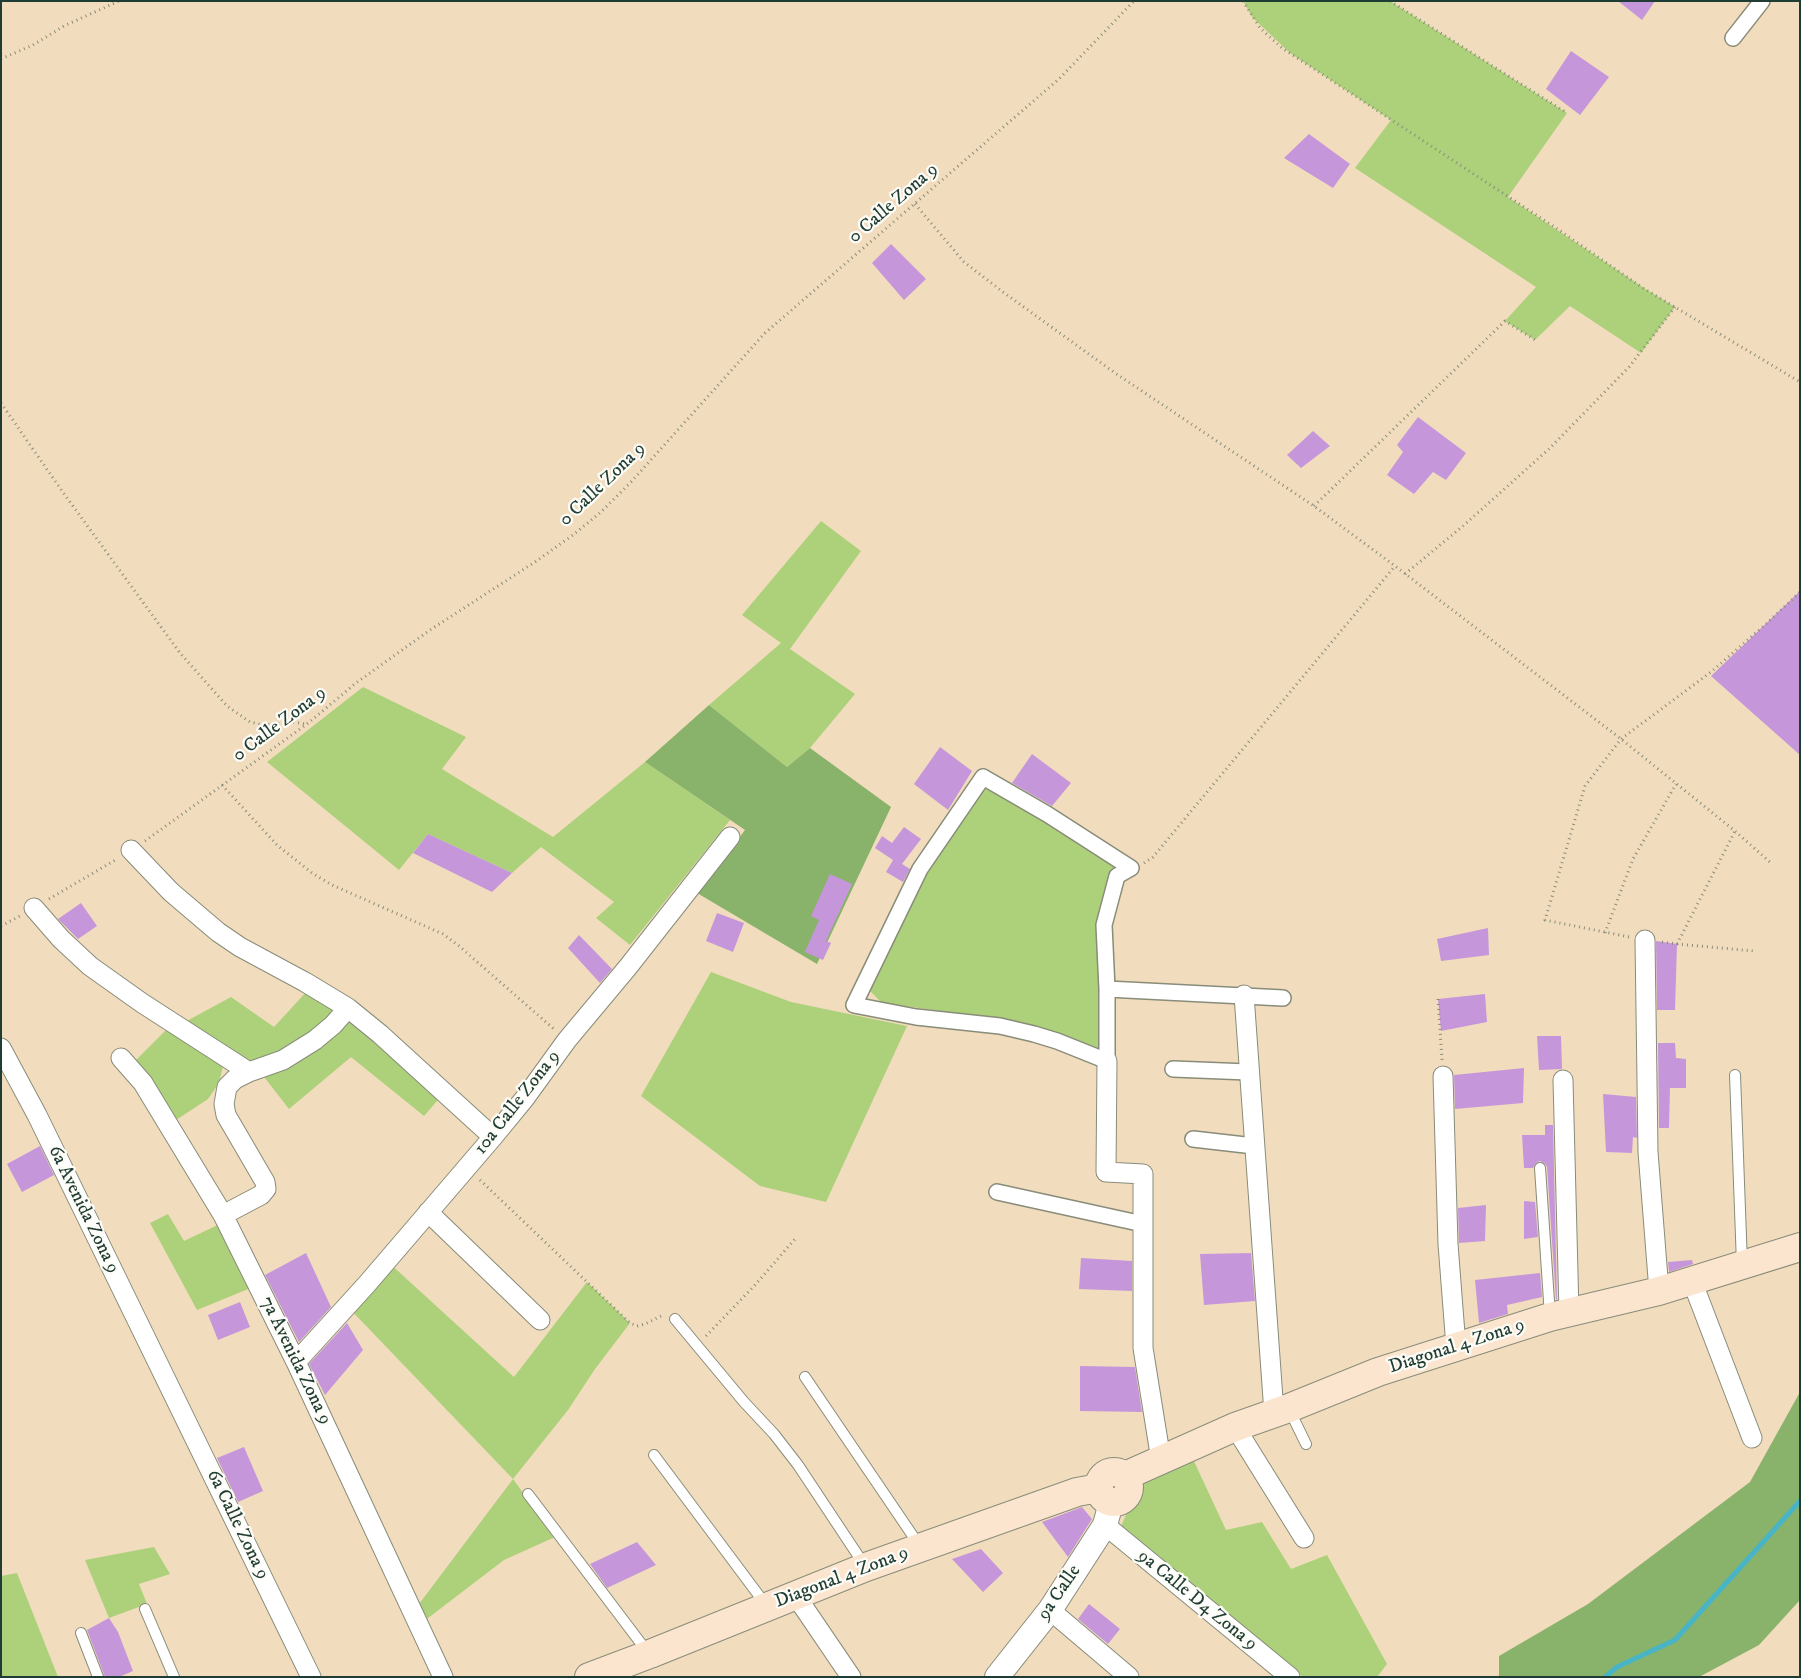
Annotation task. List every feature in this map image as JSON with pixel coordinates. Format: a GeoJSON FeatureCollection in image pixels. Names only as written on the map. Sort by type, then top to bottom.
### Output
{"type":"FeatureCollection","features":[{"type":"Feature","properties":{"kind":"main road","name":"Diagonal 4 Zona 9"},"geometry":{"type":"LineString","coordinates":[[1105,1505],[1102,1478],[1111,1472],[1125,1476],[1235,1427],[1282,1411],[1378,1372],[1560,1314],[1659,1291],[1800,1247]]}},
{"type":"Feature","properties":{"kind":"main road","name":"Diagonal 4 Zona 9"},"geometry":{"type":"LineString","coordinates":[[589,1677],[866,1567],[1077,1492],[1105,1505]]}},
{"type":"Feature","properties":{"kind":"street"},"geometry":{"type":"LineString","coordinates":[[1733,38],[1762,1]]}},
{"type":"Feature","properties":{"kind":"street"},"geometry":{"type":"LineString","coordinates":[[1107,1061],[1058,1041],[1000,1026],[916,1017],[854,1005],[920,869],[983,777],[1047,814],[1131,868],[1117,876],[1104,925],[1107,989],[1107,1061],[1106,1172],[1143,1174],[1143,1348],[1161,1460]]}},
{"type":"Feature","properties":{"kind":"street","name":"10a Calle Zona 9"},"geometry":{"type":"LineString","coordinates":[[296,1362],[368,1284],[493,1137],[525,1098],[566,1040],[634,960],[730,837]]}},
{"type":"Feature","properties":{"kind":"street"},"geometry":{"type":"LineString","coordinates":[[132,850],[171,892],[218,932],[240,947],[348,1008],[380,1034],[493,1137]]}},
{"type":"Feature","properties":{"kind":"street"},"geometry":{"type":"LineString","coordinates":[[34,908],[61,939],[90,966],[111,982],[249,1072]]}},
{"type":"Feature","properties":{"kind":"street"},"geometry":{"type":"LineString","coordinates":[[1645,940],[1648,1152],[1659,1291]]}},
{"type":"Feature","properties":{"kind":"street"},"geometry":{"type":"LineString","coordinates":[[1107,989],[1283,998]]}},
{"type":"Feature","properties":{"kind":"street"},"geometry":{"type":"LineString","coordinates":[[1244,995],[1254,1146],[1282,1411]]}},
{"type":"Feature","properties":{"kind":"street"},"geometry":{"type":"LineString","coordinates":[[223,1215],[261,1195],[266,1189],[265,1182],[226,1115],[224,1104],[227,1087],[236,1079],[249,1072],[283,1060],[315,1040],[333,1025],[348,1008]]}},
{"type":"Feature","properties":{"kind":"street","name":"6a Avenida Zona 9"},"geometry":{"type":"LineString","coordinates":[[1,1048],[37,1115],[163,1373]]}},
{"type":"Feature","properties":{"kind":"street","name":"7a Avenida Zona 9"},"geometry":{"type":"LineString","coordinates":[[121,1058],[143,1083],[223,1215],[296,1362],[443,1677]]}},
{"type":"Feature","properties":{"kind":"street"},"geometry":{"type":"LineString","coordinates":[[1173,1069],[1248,1072]]}},
{"type":"Feature","properties":{"kind":"street"},"geometry":{"type":"LineString","coordinates":[[1443,1076],[1448,1244],[1456,1347]]}},
{"type":"Feature","properties":{"kind":"street"},"geometry":{"type":"LineString","coordinates":[[1560,1314],[1563,1080]]}},
{"type":"Feature","properties":{"kind":"street"},"geometry":{"type":"LineString","coordinates":[[1192,1139],[1254,1146]]}},
{"type":"Feature","properties":{"kind":"street"},"geometry":{"type":"LineString","coordinates":[[996,1192],[1143,1224]]}},
{"type":"Feature","properties":{"kind":"street"},"geometry":{"type":"LineString","coordinates":[[428,1212],[540,1320]]}},
{"type":"Feature","properties":{"kind":"street"},"geometry":{"type":"LineString","coordinates":[[1692,1281],[1752,1438]]}},
{"type":"Feature","properties":{"kind":"street","name":"6a Calle Zona 9"},"geometry":{"type":"LineString","coordinates":[[163,1373],[311,1677]]}},
{"type":"Feature","properties":{"kind":"street"},"geometry":{"type":"LineString","coordinates":[[1235,1427],[1304,1538]]}},
{"type":"Feature","properties":{"kind":"street","name":"9a Calle"},"geometry":{"type":"LineString","coordinates":[[997,1677],[1050,1610],[1105,1505]]}},
{"type":"Feature","properties":{"kind":"street","name":"9a Calle D4 Zona 9"},"geometry":{"type":"LineString","coordinates":[[1105,1505],[1290,1677]]}},
{"type":"Feature","properties":{"kind":"street"},"geometry":{"type":"LineString","coordinates":[[796,1596],[851,1677]]}},
{"type":"Feature","properties":{"kind":"street"},"geometry":{"type":"LineString","coordinates":[[1050,1610],[1129,1677]]}},
{"type":"Feature","properties":{"kind":"lane"},"geometry":{"type":"LineString","coordinates":[[1735,1075],[1742,1265]]}},
{"type":"Feature","properties":{"kind":"lane"},"geometry":{"type":"LineString","coordinates":[[1540,1168],[1560,1314]]}},
{"type":"Feature","properties":{"kind":"lane"},"geometry":{"type":"LineString","coordinates":[[676,1319],[798,1465],[866,1567]]}},
{"type":"Feature","properties":{"kind":"lane"},"geometry":{"type":"LineString","coordinates":[[805,1377],[922,1548]]}},
{"type":"Feature","properties":{"kind":"lane"},"geometry":{"type":"LineString","coordinates":[[1282,1411],[1306,1444]]}},
{"type":"Feature","properties":{"kind":"lane"},"geometry":{"type":"LineString","coordinates":[[654,1455],[766,1606]]}},
{"type":"Feature","properties":{"kind":"lane"},"geometry":{"type":"LineString","coordinates":[[528,1494],[650,1654]]}},
{"type":"Feature","properties":{"kind":"lane"},"geometry":{"type":"LineString","coordinates":[[145,1609],[174,1677]]}},
{"type":"Feature","properties":{"kind":"lane"},"geometry":{"type":"LineString","coordinates":[[81,1633],[98,1677]]}},
{"type":"Feature","properties":{"kind":"path"},"geometry":{"type":"LineString","coordinates":[[1,59],[33,45],[64,26],[119,1]]}},
{"type":"Feature","properties":{"kind":"path","name":"0 Calle Zona 9"},"geometry":{"type":"LineString","coordinates":[[1,926],[132,850],[307,724],[356,683],[430,630],[573,535],[601,512],[631,482],[765,333],[1059,79],[1134,1]]}},
{"type":"Feature","properties":{"kind":"path"},"geometry":{"type":"LineString","coordinates":[[1243,1],[1260,28],[1282,48],[1644,288],[1800,382]]}},
{"type":"Feature","properties":{"kind":"path"},"geometry":{"type":"LineString","coordinates":[[1390,1],[1566,113]]}},
{"type":"Feature","properties":{"kind":"path"},"geometry":{"type":"LineString","coordinates":[[915,204],[964,262],[1115,374],[1314,506],[1395,566],[1620,739],[1735,831],[1772,864]]}},
{"type":"Feature","properties":{"kind":"path"},"geometry":{"type":"LineString","coordinates":[[1405,574],[1463,526],[1549,449],[1629,367],[1675,306]]}},
{"type":"Feature","properties":{"kind":"path"},"geometry":{"type":"LineString","coordinates":[[1314,506],[1505,321],[1535,340]]}},
{"type":"Feature","properties":{"kind":"path"},"geometry":{"type":"LineString","coordinates":[[1,403],[62,491],[180,653],[227,706],[250,722],[263,725],[292,722],[307,724]]}},
{"type":"Feature","properties":{"kind":"path"},"geometry":{"type":"LineString","coordinates":[[1131,868],[1139,866],[1153,857],[1395,566]]}},
{"type":"Feature","properties":{"kind":"path"},"geometry":{"type":"LineString","coordinates":[[1754,951],[1645,940],[1544,920],[1585,786],[1620,739],[1711,672],[1800,592]]}},
{"type":"Feature","properties":{"kind":"path"},"geometry":{"type":"LineString","coordinates":[[1605,933],[1633,859],[1676,784]]}},
{"type":"Feature","properties":{"kind":"path"},"geometry":{"type":"LineString","coordinates":[[222,785],[277,845],[312,873],[332,886],[443,934],[566,1040]]}},
{"type":"Feature","properties":{"kind":"path"},"geometry":{"type":"LineString","coordinates":[[1676,944],[1735,831]]}},
{"type":"Feature","properties":{"kind":"path"},"geometry":{"type":"LineString","coordinates":[[1438,999],[1443,1076]]}},
{"type":"Feature","properties":{"kind":"path"},"geometry":{"type":"LineString","coordinates":[[467,1167],[630,1322],[637,1326],[667,1313],[670,1313],[676,1319]]}},
{"type":"Feature","properties":{"kind":"path"},"geometry":{"type":"LineString","coordinates":[[698,1345],[756,1284],[795,1239]]}},
{"type":"Feature","properties":{"kind":"green space"},"geometry":{"type":"Polygon","coordinates":[[[1243,1],[1390,1],[1567,113],[1508,197],[1675,307],[1641,353],[1570,306],[1535,340],[1505,321],[1536,287],[1355,168],[1391,120],[1290,53],[1252,17],[1243,1]]]}},
{"type":"Feature","properties":{"kind":"green space"},"geometry":{"type":"Polygon","coordinates":[[[821,521],[861,551],[790,649],[855,694],[810,748],[787,767],[709,705],[781,643],[742,615],[821,521]]]}},
{"type":"Feature","properties":{"kind":"green space"},"geometry":{"type":"Polygon","coordinates":[[[363,687],[466,737],[442,769],[553,837],[645,762],[730,820],[630,945],[596,918],[614,902],[541,847],[512,873],[428,834],[399,870],[267,762],[363,687]]]}},
{"type":"Feature","properties":{"kind":"green space"},"geometry":{"type":"Polygon","coordinates":[[[709,705],[787,767],[810,748],[891,807],[817,964],[697,893],[745,830],[645,762],[709,705]]]}},
{"type":"Feature","properties":{"kind":"green space"},"geometry":{"type":"Polygon","coordinates":[[[986,784],[1117,868],[1101,926],[1099,997],[1101,1052],[1069,1037],[963,1014],[882,1003],[868,989],[897,926],[970,799],[986,784]]]}},
{"type":"Feature","properties":{"kind":"green space"},"geometry":{"type":"Polygon","coordinates":[[[711,972],[791,1002],[907,1026],[826,1202],[760,1186],[641,1096],[711,972]]]}},
{"type":"Feature","properties":{"kind":"green space"},"geometry":{"type":"Polygon","coordinates":[[[308,990],[342,1010],[326,1027],[252,1067],[183,1023],[231,997],[274,1027],[308,990]]]}},
{"type":"Feature","properties":{"kind":"green space"},"geometry":{"type":"Polygon","coordinates":[[[349,1012],[442,1095],[424,1116],[351,1057],[289,1109],[261,1073],[349,1012]]]}},
{"type":"Feature","properties":{"kind":"green space"},"geometry":{"type":"Polygon","coordinates":[[[167,1029],[223,1066],[219,1083],[208,1099],[173,1122],[134,1062],[167,1029]]]}},
{"type":"Feature","properties":{"kind":"green space"},"geometry":{"type":"Polygon","coordinates":[[[168,1214],[184,1241],[226,1221],[258,1285],[197,1310],[150,1223],[168,1214]]]}},
{"type":"Feature","properties":{"kind":"green space"},"geometry":{"type":"Polygon","coordinates":[[[387,1261],[514,1377],[587,1282],[630,1323],[595,1369],[568,1410],[513,1479],[347,1306],[387,1261]]]}},
{"type":"Feature","properties":{"kind":"green space"},"geometry":{"type":"Polygon","coordinates":[[[1800,1392],[1800,1600],[1759,1645],[1699,1677],[1499,1677],[1499,1656],[1588,1604],[1750,1482],[1800,1392]]]}},
{"type":"Feature","properties":{"kind":"green space"},"geometry":{"type":"Polygon","coordinates":[[[1192,1457],[1226,1530],[1262,1522],[1291,1569],[1327,1555],[1387,1664],[1377,1677],[1303,1677],[1121,1526],[1142,1480],[1192,1457]]]}},
{"type":"Feature","properties":{"kind":"green space"},"geometry":{"type":"Polygon","coordinates":[[[513,1479],[555,1537],[504,1560],[419,1625],[413,1612],[513,1479]]]}},
{"type":"Feature","properties":{"kind":"green space"},"geometry":{"type":"Polygon","coordinates":[[[154,1547],[170,1574],[139,1584],[147,1604],[109,1618],[85,1560],[154,1547]]]}},
{"type":"Feature","properties":{"kind":"green space"},"geometry":{"type":"Polygon","coordinates":[[[17,1573],[58,1677],[1,1677],[1,1576],[17,1573]]]}},
{"type":"Feature","properties":{"kind":"building"},"geometry":{"type":"Polygon","coordinates":[[[1618,1],[1655,1],[1642,20],[1618,1]]]}},
{"type":"Feature","properties":{"kind":"building"},"geometry":{"type":"Polygon","coordinates":[[[1571,51],[1609,77],[1580,115],[1546,89],[1571,51]]]}},
{"type":"Feature","properties":{"kind":"building"},"geometry":{"type":"Polygon","coordinates":[[[1309,134],[1350,164],[1333,188],[1284,158],[1309,134]]]}},
{"type":"Feature","properties":{"kind":"building"},"geometry":{"type":"Polygon","coordinates":[[[891,244],[926,279],[904,300],[872,263],[891,244]]]}},
{"type":"Feature","properties":{"kind":"building"},"geometry":{"type":"Polygon","coordinates":[[[1418,417],[1466,453],[1446,480],[1433,472],[1414,494],[1387,475],[1403,452],[1397,445],[1418,417]]]}},
{"type":"Feature","properties":{"kind":"building"},"geometry":{"type":"Polygon","coordinates":[[[1313,431],[1330,446],[1301,468],[1287,455],[1313,431]]]}},
{"type":"Feature","properties":{"kind":"building"},"geometry":{"type":"Polygon","coordinates":[[[1800,591],[1800,755],[1711,676],[1800,591]]]}},
{"type":"Feature","properties":{"kind":"building"},"geometry":{"type":"Polygon","coordinates":[[[940,747],[972,771],[948,810],[914,784],[940,747]]]}},
{"type":"Feature","properties":{"kind":"building"},"geometry":{"type":"Polygon","coordinates":[[[1032,754],[1071,783],[1052,806],[1012,783],[1032,754]]]}},
{"type":"Feature","properties":{"kind":"building"},"geometry":{"type":"Polygon","coordinates":[[[904,827],[921,839],[902,864],[910,869],[903,882],[886,872],[893,860],[875,848],[882,836],[892,843],[904,827]]]}},
{"type":"Feature","properties":{"kind":"building"},"geometry":{"type":"Polygon","coordinates":[[[428,834],[512,873],[492,892],[413,853],[428,834]]]}},
{"type":"Feature","properties":{"kind":"building"},"geometry":{"type":"Polygon","coordinates":[[[830,874],[852,884],[826,941],[831,943],[823,960],[805,952],[819,920],[811,916],[830,874]]]}},
{"type":"Feature","properties":{"kind":"building"},"geometry":{"type":"Polygon","coordinates":[[[81,903],[97,926],[78,939],[58,919],[81,903]]]}},
{"type":"Feature","properties":{"kind":"building"},"geometry":{"type":"Polygon","coordinates":[[[717,913],[744,923],[733,952],[706,941],[717,913]]]}},
{"type":"Feature","properties":{"kind":"building"},"geometry":{"type":"Polygon","coordinates":[[[1488,928],[1489,955],[1441,961],[1437,939],[1488,928]]]}},
{"type":"Feature","properties":{"kind":"building"},"geometry":{"type":"Polygon","coordinates":[[[579,935],[612,969],[600,983],[568,948],[579,935]]]}},
{"type":"Feature","properties":{"kind":"building"},"geometry":{"type":"Polygon","coordinates":[[[1656,941],[1677,944],[1675,1010],[1657,1010],[1656,941]]]}},
{"type":"Feature","properties":{"kind":"building"},"geometry":{"type":"Polygon","coordinates":[[[1485,994],[1487,1022],[1441,1031],[1438,999],[1485,994]]]}},
{"type":"Feature","properties":{"kind":"building"},"geometry":{"type":"Polygon","coordinates":[[[1537,1036],[1561,1036],[1562,1069],[1539,1070],[1537,1036]]]}},
{"type":"Feature","properties":{"kind":"building"},"geometry":{"type":"Polygon","coordinates":[[[1658,1043],[1675,1043],[1676,1058],[1686,1059],[1686,1088],[1670,1088],[1669,1128],[1659,1128],[1658,1043]]]}},
{"type":"Feature","properties":{"kind":"building"},"geometry":{"type":"Polygon","coordinates":[[[1524,1068],[1523,1103],[1455,1109],[1454,1075],[1524,1068]]]}},
{"type":"Feature","properties":{"kind":"building"},"geometry":{"type":"Polygon","coordinates":[[[1603,1094],[1636,1097],[1637,1138],[1633,1137],[1632,1153],[1606,1152],[1603,1094]]]}},
{"type":"Feature","properties":{"kind":"building"},"geometry":{"type":"Polygon","coordinates":[[[1545,1125],[1553,1125],[1556,1300],[1547,1167],[1540,1161],[1533,1168],[1524,1168],[1522,1135],[1545,1135],[1545,1125]]]}},
{"type":"Feature","properties":{"kind":"building"},"geometry":{"type":"Polygon","coordinates":[[[40,1146],[54,1175],[22,1192],[7,1164],[40,1146]]]}},
{"type":"Feature","properties":{"kind":"building"},"geometry":{"type":"Polygon","coordinates":[[[1524,1201],[1535,1202],[1538,1237],[1524,1239],[1524,1201]]]}},
{"type":"Feature","properties":{"kind":"building"},"geometry":{"type":"Polygon","coordinates":[[[1486,1205],[1485,1241],[1459,1243],[1458,1208],[1486,1205]]]}},
{"type":"Feature","properties":{"kind":"building"},"geometry":{"type":"Polygon","coordinates":[[[306,1253],[331,1307],[299,1342],[265,1275],[306,1253]]]}},
{"type":"Feature","properties":{"kind":"building"},"geometry":{"type":"Polygon","coordinates":[[[1251,1253],[1255,1301],[1204,1305],[1200,1254],[1251,1253]]]}},
{"type":"Feature","properties":{"kind":"building"},"geometry":{"type":"Polygon","coordinates":[[[1081,1258],[1132,1261],[1132,1291],[1079,1289],[1081,1258]]]}},
{"type":"Feature","properties":{"kind":"building"},"geometry":{"type":"Polygon","coordinates":[[[1692,1260],[1693,1264],[1669,1272],[1668,1262],[1692,1260]]]}},
{"type":"Feature","properties":{"kind":"building"},"geometry":{"type":"Polygon","coordinates":[[[1540,1273],[1542,1297],[1507,1305],[1508,1314],[1479,1323],[1475,1280],[1540,1273]]]}},
{"type":"Feature","properties":{"kind":"building"},"geometry":{"type":"Polygon","coordinates":[[[240,1302],[250,1327],[218,1340],[208,1315],[240,1302]]]}},
{"type":"Feature","properties":{"kind":"building"},"geometry":{"type":"Polygon","coordinates":[[[347,1323],[363,1350],[325,1395],[309,1364],[347,1323]]]}},
{"type":"Feature","properties":{"kind":"building"},"geometry":{"type":"Polygon","coordinates":[[[1080,1366],[1135,1367],[1142,1412],[1080,1411],[1080,1366]]]}},
{"type":"Feature","properties":{"kind":"building"},"geometry":{"type":"Polygon","coordinates":[[[244,1447],[263,1491],[238,1502],[217,1458],[244,1447]]]}},
{"type":"Feature","properties":{"kind":"building"},"geometry":{"type":"Polygon","coordinates":[[[1082,1507],[1092,1519],[1068,1557],[1042,1522],[1082,1507]]]}},
{"type":"Feature","properties":{"kind":"building"},"geometry":{"type":"Polygon","coordinates":[[[637,1542],[656,1565],[607,1588],[590,1564],[637,1542]]]}},
{"type":"Feature","properties":{"kind":"building"},"geometry":{"type":"Polygon","coordinates":[[[981,1549],[1003,1573],[983,1592],[952,1559],[981,1549]]]}},
{"type":"Feature","properties":{"kind":"building"},"geometry":{"type":"Polygon","coordinates":[[[1089,1604],[1120,1629],[1108,1644],[1078,1619],[1089,1604]]]}},
{"type":"Feature","properties":{"kind":"building"},"geometry":{"type":"Polygon","coordinates":[[[109,1618],[118,1632],[133,1671],[119,1677],[105,1677],[87,1630],[109,1618]]]}},
{"type":"Feature","properties":{"kind":"waterway"},"geometry":{"type":"LineString","coordinates":[[1605,1677],[1617,1667],[1675,1640],[1800,1501]]}}]}
